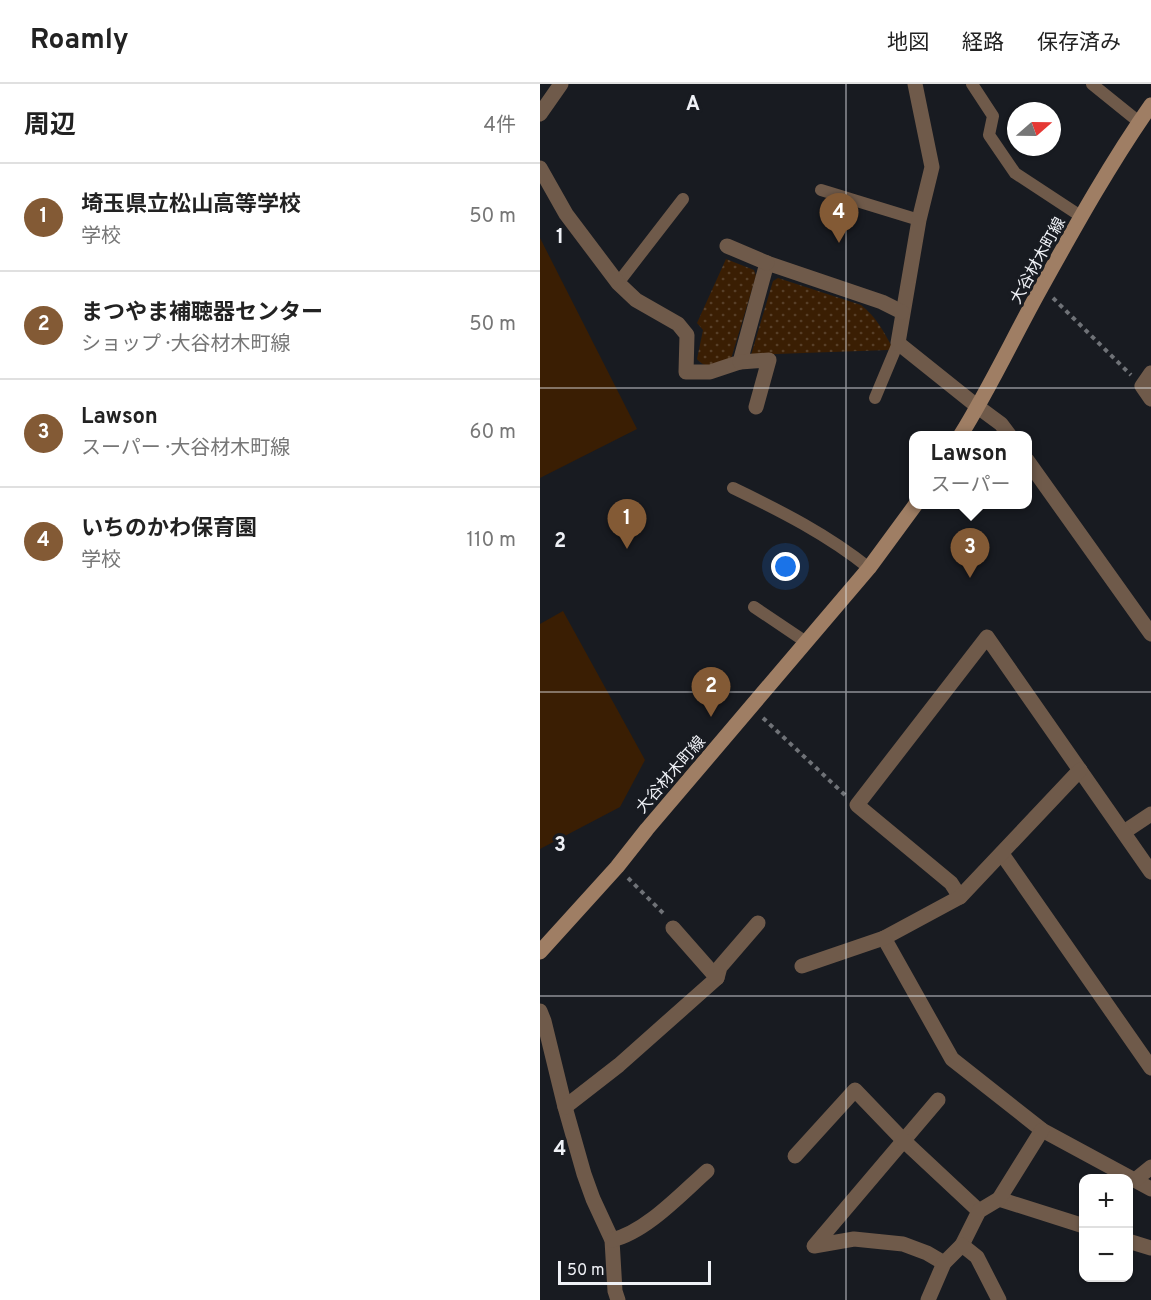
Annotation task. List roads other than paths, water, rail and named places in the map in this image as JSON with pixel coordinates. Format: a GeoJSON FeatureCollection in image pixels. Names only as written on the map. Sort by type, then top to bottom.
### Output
{"type":"FeatureCollection","features":[{"type":"Feature","properties":{"kind":"main road","name":"大谷材木町線"},"geometry":{"type":"LineString","coordinates":[[963,431],[1082,217],[1151,105]]}},
{"type":"Feature","properties":{"kind":"main road","name":"大谷材木町線"},"geometry":{"type":"LineString","coordinates":[[540,952],[617,867],[751,708],[890,542],[913,509]]}},
{"type":"Feature","properties":{"kind":"street"},"geometry":{"type":"LineString","coordinates":[[540,114],[561,84]]}},
{"type":"Feature","properties":{"kind":"street"},"geometry":{"type":"LineString","coordinates":[[915,84],[932,167],[919,220],[898,343],[1001,424],[1007,431]]}},
{"type":"Feature","properties":{"kind":"street"},"geometry":{"type":"LineString","coordinates":[[540,168],[566,214],[618,283],[636,300],[678,324],[687,335],[686,372],[710,372],[740,362],[769,360],[756,407]]}},
{"type":"Feature","properties":{"kind":"street"},"geometry":{"type":"LineString","coordinates":[[727,246],[882,302],[902,312]]}},
{"type":"Feature","properties":{"kind":"street"},"geometry":{"type":"LineString","coordinates":[[740,362],[767,262]]}},
{"type":"Feature","properties":{"kind":"street"},"geometry":{"type":"LineString","coordinates":[[1032,467],[1151,634]]}},
{"type":"Feature","properties":{"kind":"street"},"geometry":{"type":"LineString","coordinates":[[960,897],[951,883],[857,805],[987,638],[1151,872]]}},
{"type":"Feature","properties":{"kind":"street"},"geometry":{"type":"LineString","coordinates":[[802,966],[884,938],[960,897],[1080,770]]}},
{"type":"Feature","properties":{"kind":"street"},"geometry":{"type":"LineString","coordinates":[[1124,832],[1151,814]]}},
{"type":"Feature","properties":{"kind":"street"},"geometry":{"type":"LineString","coordinates":[[1002,854],[1151,1068]]}},
{"type":"Feature","properties":{"kind":"street"},"geometry":{"type":"LineString","coordinates":[[565,1107],[619,1065],[717,978],[720,967],[758,923]]}},
{"type":"Feature","properties":{"kind":"street"},"geometry":{"type":"LineString","coordinates":[[673,928],[717,978]]}},
{"type":"Feature","properties":{"kind":"street"},"geometry":{"type":"LineString","coordinates":[[884,938],[952,1059],[1042,1130],[1151,1189]]}},
{"type":"Feature","properties":{"kind":"street"},"geometry":{"type":"LineString","coordinates":[[540,1011],[565,1107],[593,1199],[612,1240],[615,1291],[618,1300]]}},
{"type":"Feature","properties":{"kind":"street"},"geometry":{"type":"LineString","coordinates":[[795,1156],[855,1090],[903,1140],[979,1211]]}},
{"type":"Feature","properties":{"kind":"street"},"geometry":{"type":"LineString","coordinates":[[938,1100],[814,1246],[854,1239],[903,1244],[927,1253],[944,1263]]}},
{"type":"Feature","properties":{"kind":"street"},"geometry":{"type":"LineString","coordinates":[[928,1300],[944,1263],[962,1245],[979,1211],[999,1199],[1042,1130]]}},
{"type":"Feature","properties":{"kind":"street"},"geometry":{"type":"LineString","coordinates":[[1135,1180],[1151,1167]]}},
{"type":"Feature","properties":{"kind":"street"},"geometry":{"type":"LineString","coordinates":[[612,1240],[623,1237],[654,1217],[707,1171]]}},
{"type":"Feature","properties":{"kind":"street"},"geometry":{"type":"LineString","coordinates":[[999,1199],[1079,1225]]}},
{"type":"Feature","properties":{"kind":"street"},"geometry":{"type":"LineString","coordinates":[[1133,1243],[1151,1248]]}},
{"type":"Feature","properties":{"kind":"street"},"geometry":{"type":"LineString","coordinates":[[962,1245],[977,1257],[999,1300]]}},
{"type":"Feature","properties":{"kind":"lane"},"geometry":{"type":"LineString","coordinates":[[972,84],[993,116],[989,135],[1015,173],[1082,217]]}},
{"type":"Feature","properties":{"kind":"lane"},"geometry":{"type":"LineString","coordinates":[[1092,84],[1139,122]]}},
{"type":"Feature","properties":{"kind":"lane"},"geometry":{"type":"LineString","coordinates":[[821,190],[919,220]]}},
{"type":"Feature","properties":{"kind":"lane"},"geometry":{"type":"LineString","coordinates":[[618,283],[683,199]]}},
{"type":"Feature","properties":{"kind":"lane"},"geometry":{"type":"LineString","coordinates":[[875,398],[898,343]]}},
{"type":"Feature","properties":{"kind":"lane"},"geometry":{"type":"LineString","coordinates":[[733,488],[786,514],[842,547],[868,568]]}},
{"type":"Feature","properties":{"kind":"lane"},"geometry":{"type":"LineString","coordinates":[[754,608],[806,642]]}},
{"type":"Feature","properties":{"kind":"place","name":"いちのかわ保育園"},"geometry":{"type":"Point","coordinates":[839,243]}},
{"type":"Feature","properties":{"kind":"place","name":"埼玉県立松山高等学校"},"geometry":{"type":"Point","coordinates":[627,549]}},
{"type":"Feature","properties":{"kind":"place","name":"Lawson"},"geometry":{"type":"Point","coordinates":[970,578]}},
{"type":"Feature","properties":{"kind":"place","name":"まつやま補聴器センター"},"geometry":{"type":"Point","coordinates":[711,717]}}]}
